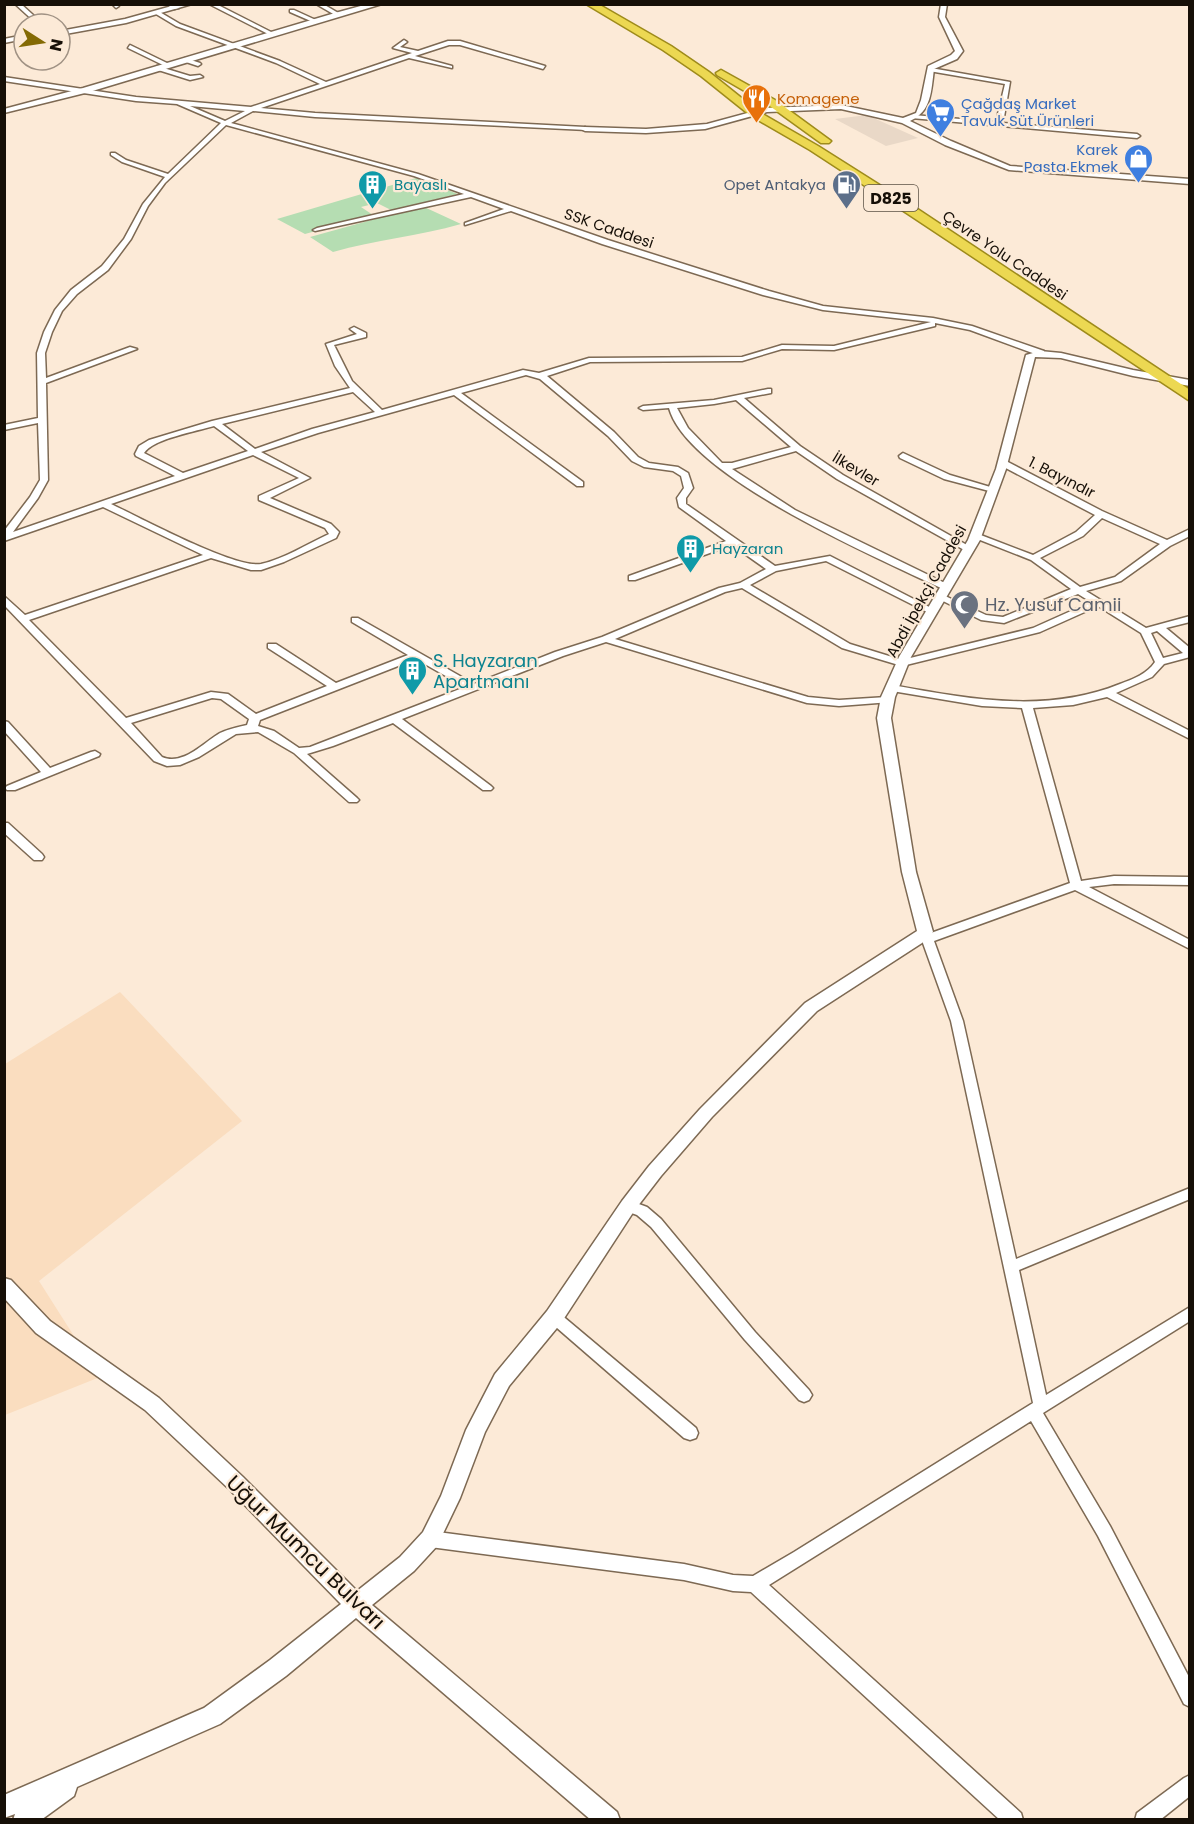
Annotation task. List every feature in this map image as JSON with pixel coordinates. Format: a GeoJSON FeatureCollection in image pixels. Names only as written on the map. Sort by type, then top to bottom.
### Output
{"type":"FeatureCollection","features":[{"type":"Feature","properties":{"kind":"highway","name":"Çevre Yolu Caddesi"},"geometry":{"type":"LineString","coordinates":[[590,4],[686,61],[755,114],[814,148],[912,211],[1190,397]]}},
{"type":"Feature","properties":{"kind":"highway","name":"Çevre Yolu Caddesi"},"geometry":{"type":"LineString","coordinates":[[605,4],[781,109],[851,159],[1121,336]]}},
{"type":"Feature","properties":{"kind":"highway"},"geometry":{"type":"LineString","coordinates":[[1170,367],[1190,381]]}},
{"type":"Feature","properties":{"kind":"street"},"geometry":{"type":"LineString","coordinates":[[167,4],[176,8]]}},
{"type":"Feature","properties":{"kind":"street"},"geometry":{"type":"LineString","coordinates":[[72,32],[92,29],[189,4]]}},
{"type":"Feature","properties":{"kind":"street"},"geometry":{"type":"LineString","coordinates":[[211,4],[272,34]]}},
{"type":"Feature","properties":{"kind":"street"},"geometry":{"type":"LineString","coordinates":[[318,4],[337,14]]}},
{"type":"Feature","properties":{"kind":"street"},"geometry":{"type":"LineString","coordinates":[[4,111],[86,90],[337,14],[379,4]]}},
{"type":"Feature","properties":{"kind":"street"},"geometry":{"type":"LineString","coordinates":[[903,121],[919,114],[925,100],[931,70],[959,51],[942,17],[944,4]]}},
{"type":"Feature","properties":{"kind":"street"},"geometry":{"type":"LineString","coordinates":[[292,11],[315,21]]}},
{"type":"Feature","properties":{"kind":"street"},"geometry":{"type":"LineString","coordinates":[[158,13],[178,25],[278,62],[324,84]]}},
{"type":"Feature","properties":{"kind":"street"},"geometry":{"type":"LineString","coordinates":[[404,42],[396,48],[418,53]]}},
{"type":"Feature","properties":{"kind":"street"},"geometry":{"type":"LineString","coordinates":[[4,538],[34,498],[44,480],[41,352],[59,310],[74,292],[105,268],[127,239],[145,205],[169,176],[225,123],[253,109],[448,43],[460,43],[543,67]]}},
{"type":"Feature","properties":{"kind":"street"},"geometry":{"type":"LineString","coordinates":[[130,47],[167,65]]}},
{"type":"Feature","properties":{"kind":"street"},"geometry":{"type":"LineString","coordinates":[[409,56],[450,67]]}},
{"type":"Feature","properties":{"kind":"street"},"geometry":{"type":"LineString","coordinates":[[185,60],[198,64]]}},
{"type":"Feature","properties":{"kind":"street"},"geometry":{"type":"LineString","coordinates":[[157,68],[190,78],[200,77]]}},
{"type":"Feature","properties":{"kind":"street"},"geometry":{"type":"LineString","coordinates":[[931,70],[1008,83],[999,125]]}},
{"type":"Feature","properties":{"kind":"street"},"geometry":{"type":"LineString","coordinates":[[4,79],[136,99],[381,119],[585,129],[646,131],[766,121],[830,109],[870,112]]}},
{"type":"Feature","properties":{"kind":"street","name":"SSK Caddesi"},"geometry":{"type":"LineString","coordinates":[[176,102],[225,123],[376,163],[512,208],[605,242],[766,293],[823,308],[972,328],[1041,353]]}},
{"type":"Feature","properties":{"kind":"street"},"geometry":{"type":"LineString","coordinates":[[705,127],[781,109],[831,106],[870,112],[903,121],[948,143],[1009,168],[1190,182]]}},
{"type":"Feature","properties":{"kind":"street"},"geometry":{"type":"LineString","coordinates":[[913,117],[1137,136]]}},
{"type":"Feature","properties":{"kind":"street"},"geometry":{"type":"LineString","coordinates":[[113,154],[124,161],[169,176]]}},
{"type":"Feature","properties":{"kind":"street"},"geometry":{"type":"LineString","coordinates":[[317,230],[471,194]]}},
{"type":"Feature","properties":{"kind":"street"},"geometry":{"type":"LineString","coordinates":[[467,224],[512,208]]}},
{"type":"Feature","properties":{"kind":"street"},"geometry":{"type":"LineString","coordinates":[[539,376],[561,367],[589,360],[742,359],[782,348],[834,348],[919,326],[945,323]]}},
{"type":"Feature","properties":{"kind":"street"},"geometry":{"type":"LineString","coordinates":[[354,329],[363,335],[330,344],[339,370],[353,390],[380,412]]}},
{"type":"Feature","properties":{"kind":"street"},"geometry":{"type":"LineString","coordinates":[[41,382],[84,369],[133,350]]}},
{"type":"Feature","properties":{"kind":"street"},"geometry":{"type":"LineString","coordinates":[[1041,353],[1162,379],[1190,381]]}},
{"type":"Feature","properties":{"kind":"street","name":"Abdi İpekçi Caddesi"},"geometry":{"type":"LineString","coordinates":[[926,935],[909,872],[888,752],[884,718],[887,700],[902,663],[975,536],[1003,463],[1025,383],[1028,362],[1031,355],[1041,353]]}},
{"type":"Feature","properties":{"kind":"street"},"geometry":{"type":"LineString","coordinates":[[4,538],[254,452],[380,412],[526,372],[539,376],[611,434],[635,459],[647,465],[675,469],[685,475],[689,488],[681,498],[682,505],[772,569]]}},
{"type":"Feature","properties":{"kind":"street"},"geometry":{"type":"LineString","coordinates":[[182,476],[139,454],[142,447],[215,423],[353,390]]}},
{"type":"Feature","properties":{"kind":"street"},"geometry":{"type":"LineString","coordinates":[[454,391],[580,484]]}},
{"type":"Feature","properties":{"kind":"street"},"geometry":{"type":"LineString","coordinates":[[643,408],[740,398],[768,391]]}},
{"type":"Feature","properties":{"kind":"street","name":"İlkevler"},"geometry":{"type":"LineString","coordinates":[[740,398],[797,448],[840,477],[969,549]]}},
{"type":"Feature","properties":{"kind":"street"},"geometry":{"type":"LineString","coordinates":[[672,405],[674,415],[681,426],[720,466],[792,512],[943,592],[984,618],[1005,620],[1078,590],[1118,579],[1167,544],[1190,532]]}},
{"type":"Feature","properties":{"kind":"street"},"geometry":{"type":"LineString","coordinates":[[4,428],[42,420]]}},
{"type":"Feature","properties":{"kind":"street"},"geometry":{"type":"LineString","coordinates":[[102,503],[211,555],[251,567],[261,567],[307,550],[333,536],[334,532],[328,526],[262,498],[306,478],[254,452],[215,423]]}},
{"type":"Feature","properties":{"kind":"street"},"geometry":{"type":"LineString","coordinates":[[724,467],[797,448]]}},
{"type":"Feature","properties":{"kind":"street"},"geometry":{"type":"LineString","coordinates":[[903,456],[924,469],[962,483],[993,489]]}},
{"type":"Feature","properties":{"kind":"street","name":"1. Bayındır"},"geometry":{"type":"LineString","coordinates":[[1003,463],[1098,513],[1096,520],[1075,536],[1034,558]]}},
{"type":"Feature","properties":{"kind":"street"},"geometry":{"type":"LineString","coordinates":[[1098,513],[1167,544]]}},
{"type":"Feature","properties":{"kind":"street"},"geometry":{"type":"LineString","coordinates":[[975,536],[1034,558],[1078,590],[1145,631],[1160,662]]}},
{"type":"Feature","properties":{"kind":"street"},"geometry":{"type":"LineString","coordinates":[[632,578],[734,541]]}},
{"type":"Feature","properties":{"kind":"street"},"geometry":{"type":"LineString","coordinates":[[23,619],[95,595],[152,572],[211,555]]}},
{"type":"Feature","properties":{"kind":"street"},"geometry":{"type":"LineString","coordinates":[[298,751],[329,744],[559,654],[606,639],[722,590],[743,585],[772,569],[827,558],[932,611]]}},
{"type":"Feature","properties":{"kind":"street"},"geometry":{"type":"LineString","coordinates":[[743,585],[846,646],[902,663],[1036,630],[1098,602]]}},
{"type":"Feature","properties":{"kind":"street"},"geometry":{"type":"LineString","coordinates":[[4,599],[62,662],[124,722],[158,759],[167,763],[186,760],[230,732],[417,655]]}},
{"type":"Feature","properties":{"kind":"street"},"geometry":{"type":"LineString","coordinates":[[1145,631],[1190,619]]}},
{"type":"Feature","properties":{"kind":"street"},"geometry":{"type":"LineString","coordinates":[[355,620],[472,687]]}},
{"type":"Feature","properties":{"kind":"street"},"geometry":{"type":"LineString","coordinates":[[1158,627],[1190,653]]}},
{"type":"Feature","properties":{"kind":"street"},"geometry":{"type":"LineString","coordinates":[[606,639],[807,700],[839,704],[887,700]]}},
{"type":"Feature","properties":{"kind":"street"},"geometry":{"type":"LineString","coordinates":[[272,646],[335,687]]}},
{"type":"Feature","properties":{"kind":"street"},"geometry":{"type":"LineString","coordinates":[[892,688],[976,703],[1027,706],[1068,703],[1110,694],[1156,671],[1160,662],[1190,653]]}},
{"type":"Feature","properties":{"kind":"street"},"geometry":{"type":"LineString","coordinates":[[1110,694],[1190,736]]}},
{"type":"Feature","properties":{"kind":"street"},"geometry":{"type":"LineString","coordinates":[[124,722],[211,695],[224,696],[254,723],[269,730],[292,749],[298,751],[353,800]]}},
{"type":"Feature","properties":{"kind":"street"},"geometry":{"type":"LineString","coordinates":[[1027,706],[1076,885],[1190,945]]}},
{"type":"Feature","properties":{"kind":"street"},"geometry":{"type":"LineString","coordinates":[[394,718],[488,788]]}},
{"type":"Feature","properties":{"kind":"street"},"geometry":{"type":"LineString","coordinates":[[4,724],[47,772]]}},
{"type":"Feature","properties":{"kind":"street"},"geometry":{"type":"LineString","coordinates":[[11,788],[95,754]]}},
{"type":"Feature","properties":{"kind":"street"},"geometry":{"type":"LineString","coordinates":[[4,826],[38,857]]}},
{"type":"Feature","properties":{"kind":"street"},"geometry":{"type":"LineString","coordinates":[[4,1807],[212,1716],[278,1668],[407,1564],[430,1539],[450,1498],[476,1430],[502,1380],[554,1317],[628,1206],[706,1113],[811,1007],[917,939],[1076,885],[1114,880],[1190,881]]}},
{"type":"Feature","properties":{"kind":"street"},"geometry":{"type":"LineString","coordinates":[[926,935],[957,1021],[1011,1267],[1037,1408],[1104,1531],[1190,1698]]}},
{"type":"Feature","properties":{"kind":"street"},"geometry":{"type":"LineString","coordinates":[[1011,1267],[1190,1193]]}},
{"type":"Feature","properties":{"kind":"street"},"geometry":{"type":"LineString","coordinates":[[628,1206],[642,1211],[656,1223],[750,1336],[804,1395]]}},
{"type":"Feature","properties":{"kind":"street","name":"Uğur Mumcu Bulvarı"},"geometry":{"type":"LineString","coordinates":[[4,1285],[43,1327],[152,1404],[236,1483],[355,1604],[609,1820]]}},
{"type":"Feature","properties":{"kind":"street"},"geometry":{"type":"LineString","coordinates":[[430,1539],[684,1572],[734,1583],[755,1584],[800,1558],[1190,1312]]}},
{"type":"Feature","properties":{"kind":"street"},"geometry":{"type":"LineString","coordinates":[[554,1317],[690,1433]]}},
{"type":"Feature","properties":{"kind":"street"},"geometry":{"type":"LineString","coordinates":[[755,1584],[1014,1820]]}},
{"type":"Feature","properties":{"kind":"street"},"geometry":{"type":"LineString","coordinates":[[24,1820],[38,1806],[109,1761]]}},
{"type":"Feature","properties":{"kind":"street"},"geometry":{"type":"LineString","coordinates":[[1144,1820],[1190,1784]]}},
{"type":"Feature","properties":{"kind":"shaded area"},"geometry":{"type":"Polygon","coordinates":[[[867,115],[918,138],[886,146],[835,119],[867,115]]]}},
{"type":"Feature","properties":{"kind":"shaded area"},"geometry":{"type":"Polygon","coordinates":[[[120,992],[242,1121],[39,1281],[100,1377],[5,1415],[5,1064],[120,992]]]}},
{"type":"Feature","properties":{"kind":"green space"},"geometry":{"type":"Polygon","coordinates":[[[416,178],[458,194],[391,210],[377,203],[361,207],[373,215],[305,234],[277,219],[416,178]]]}},
{"type":"Feature","properties":{"kind":"green space"},"geometry":{"type":"Polygon","coordinates":[[[422,206],[461,224],[333,252],[310,237],[422,206]]]}},
{"type":"Feature","properties":{"kind":"place","name":"Komagene"},"geometry":{"type":"Point","coordinates":[756,124]}},
{"type":"Feature","properties":{"kind":"place","name":"Çağdaş Market Tavuk Süt Ürünleri"},"geometry":{"type":"Point","coordinates":[940,138]}},
{"type":"Feature","properties":{"kind":"place","name":"Karek Pasta Ekmek"},"geometry":{"type":"Point","coordinates":[1139,184]}},
{"type":"Feature","properties":{"kind":"place","name":"Bayaslı"},"geometry":{"type":"Point","coordinates":[373,210]}},
{"type":"Feature","properties":{"kind":"place","name":"Opet Antakya"},"geometry":{"type":"Point","coordinates":[847,210]}},
{"type":"Feature","properties":{"kind":"place","name":"Hayzaran"},"geometry":{"type":"Point","coordinates":[691,574]}},
{"type":"Feature","properties":{"kind":"place","name":"Hz. Yusuf Camii"},"geometry":{"type":"Point","coordinates":[964,630]}},
{"type":"Feature","properties":{"kind":"place","name":"S. Hayzaran Apartmanı"},"geometry":{"type":"Point","coordinates":[412,696]}}]}
